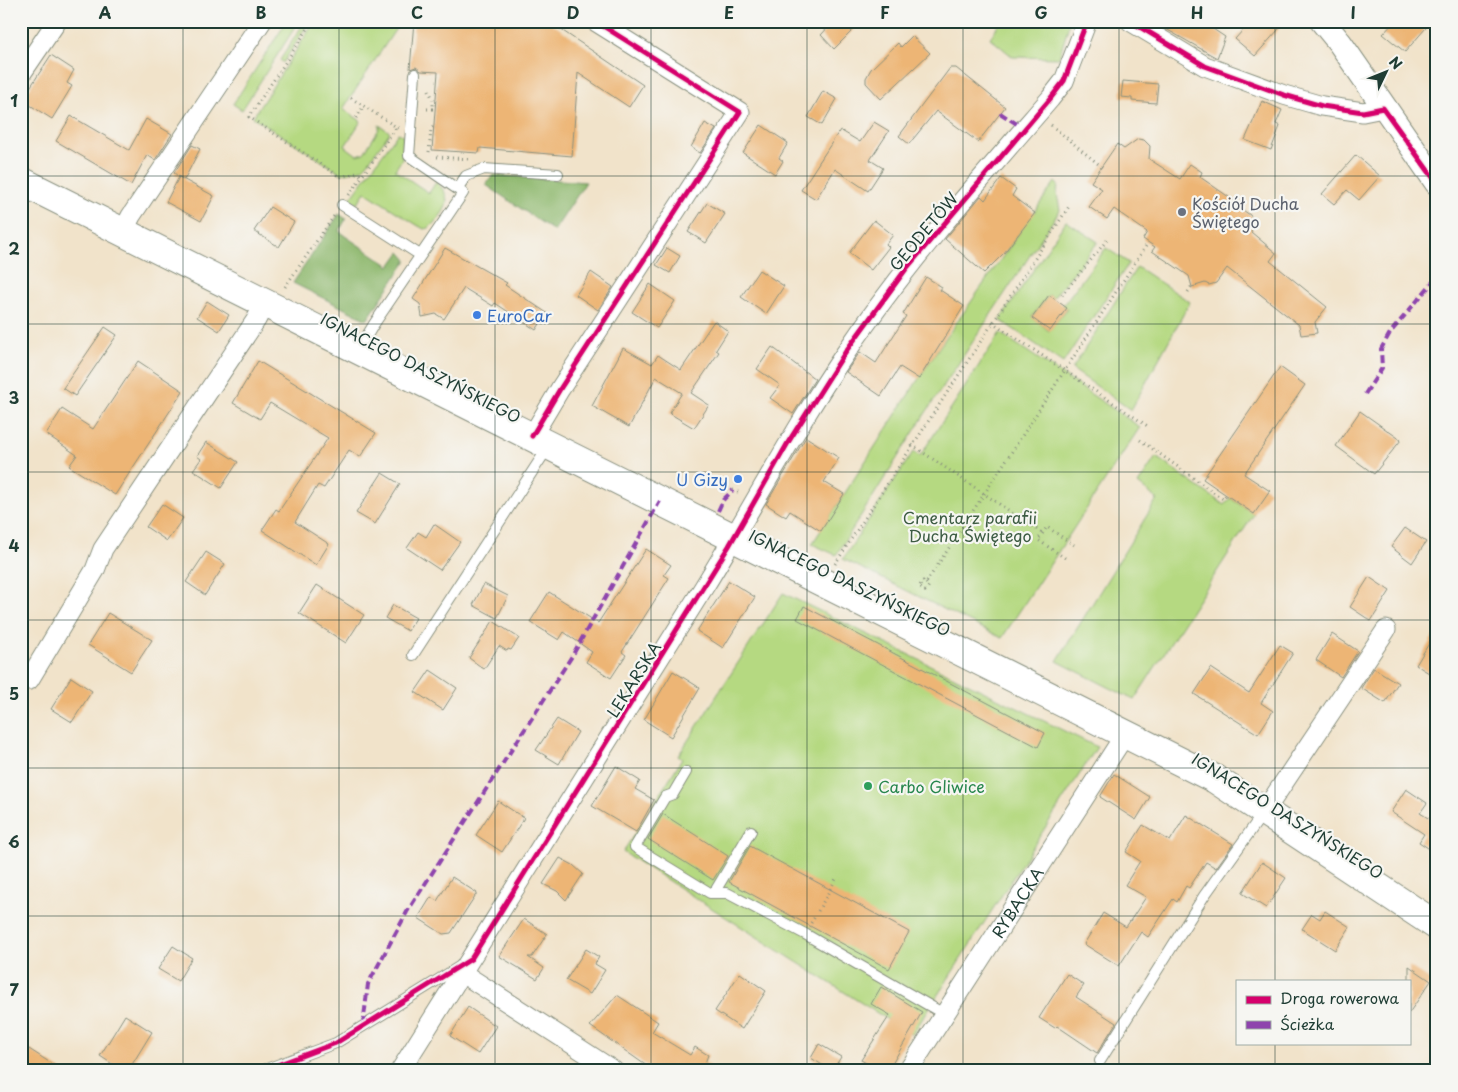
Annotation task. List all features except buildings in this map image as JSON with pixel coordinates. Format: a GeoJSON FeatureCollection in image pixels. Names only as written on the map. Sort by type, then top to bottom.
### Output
{"type":"FeatureCollection","features":[{"type":"Feature","properties":{"kind":"main road","name":"IGNACEGO DASZYŃSKIEGO"},"geometry":{"type":"LineString","coordinates":[[21,181],[1215,779],[1437,926]]}},
{"type":"Feature","properties":{"kind":"street"},"geometry":{"type":"LineString","coordinates":[[21,74],[57,21]]}},
{"type":"Feature","properties":{"kind":"street"},"geometry":{"type":"LineString","coordinates":[[123,232],[131,216],[262,21]]}},
{"type":"Feature","properties":{"kind":"street"},"geometry":{"type":"LineString","coordinates":[[541,441],[560,389],[740,112],[595,21]]}},
{"type":"Feature","properties":{"kind":"street","name":"GEODETÓW"},"geometry":{"type":"LineString","coordinates":[[734,538],[789,441],[858,335],[906,269],[1064,81],[1088,21]]}},
{"type":"Feature","properties":{"kind":"street"},"geometry":{"type":"LineString","coordinates":[[1130,21],[1205,66],[1284,95],[1322,106],[1363,112],[1383,108]]}},
{"type":"Feature","properties":{"kind":"street"},"geometry":{"type":"LineString","coordinates":[[1322,21],[1340,43],[1383,108],[1437,183]]}},
{"type":"Feature","properties":{"kind":"street"},"geometry":{"type":"LineString","coordinates":[[29,680],[96,570],[103,549],[256,320],[265,302]]}},
{"type":"Feature","properties":{"kind":"street","name":"LEKARSKA"},"geometry":{"type":"LineString","coordinates":[[400,1071],[734,538]]}},
{"type":"Feature","properties":{"kind":"street"},"geometry":{"type":"LineString","coordinates":[[1264,812],[1386,630]]}},
{"type":"Feature","properties":{"kind":"street","name":"RYBACKA"},"geometry":{"type":"LineString","coordinates":[[908,1071],[1126,733]]}},
{"type":"Feature","properties":{"kind":"street"},"geometry":{"type":"LineString","coordinates":[[467,966],[614,1071]]}},
{"type":"Feature","properties":{"kind":"lane"},"geometry":{"type":"LineString","coordinates":[[359,350],[420,255],[463,193],[409,156],[414,74]]}},
{"type":"Feature","properties":{"kind":"lane"},"geometry":{"type":"LineString","coordinates":[[457,189],[466,176],[484,169],[558,174]]}},
{"type":"Feature","properties":{"kind":"lane"},"geometry":{"type":"LineString","coordinates":[[342,205],[420,255]]}},
{"type":"Feature","properties":{"kind":"lane"},"geometry":{"type":"LineString","coordinates":[[413,655],[541,441]]}},
{"type":"Feature","properties":{"kind":"lane"},"geometry":{"type":"LineString","coordinates":[[686,772],[673,794],[665,797],[635,847],[710,893],[727,893],[805,934],[944,1014]]}},
{"type":"Feature","properties":{"kind":"lane"},"geometry":{"type":"LineString","coordinates":[[1100,1060],[1204,896],[1264,812]]}},
{"type":"Feature","properties":{"kind":"lane"},"geometry":{"type":"LineString","coordinates":[[714,893],[751,831]]}},
{"type":"Feature","properties":{"kind":"lane"},"geometry":{"type":"LineString","coordinates":[[261,1071],[336,1043],[467,966]]}},
{"type":"Feature","properties":{"kind":"path"},"geometry":{"type":"LineString","coordinates":[[312,21],[249,117],[340,177],[357,173],[362,176]]}},
{"type":"Feature","properties":{"kind":"path"},"geometry":{"type":"LineString","coordinates":[[350,98],[397,128]]}},
{"type":"Feature","properties":{"kind":"path"},"geometry":{"type":"LineString","coordinates":[[433,100],[433,109]]}},
{"type":"Feature","properties":{"kind":"path"},"geometry":{"type":"LineString","coordinates":[[356,118],[364,106]]}},
{"type":"Feature","properties":{"kind":"path"},"geometry":{"type":"LineString","coordinates":[[429,149],[431,127],[433,127]]}},
{"type":"Feature","properties":{"kind":"path"},"geometry":{"type":"LineString","coordinates":[[1053,127],[1102,167]]}},
{"type":"Feature","properties":{"kind":"path"},"geometry":{"type":"LineString","coordinates":[[424,145],[426,152],[433,156],[478,159]]}},
{"type":"Feature","properties":{"kind":"path"},"geometry":{"type":"LineString","coordinates":[[833,566],[1070,205]]}},
{"type":"Feature","properties":{"kind":"path"},"geometry":{"type":"LineString","coordinates":[[1062,295],[1108,239]]}},
{"type":"Feature","properties":{"kind":"path"},"geometry":{"type":"LineString","coordinates":[[926,583],[1148,243]]}},
{"type":"Feature","properties":{"kind":"path"},"geometry":{"type":"LineString","coordinates":[[1188,292],[1193,284]]}},
{"type":"Feature","properties":{"kind":"path"},"geometry":{"type":"LineString","coordinates":[[992,322],[1149,427]]}},
{"type":"Feature","properties":{"kind":"path"},"geometry":{"type":"LineString","coordinates":[[1140,440],[1223,499],[1226,495]]}},
{"type":"Feature","properties":{"kind":"path"},"geometry":{"type":"LineString","coordinates":[[912,445],[1042,533]]}},
{"type":"Feature","properties":{"kind":"path"},"geometry":{"type":"LineString","coordinates":[[1065,558],[1038,540],[1046,527],[1074,545]]}},
{"type":"Feature","properties":{"kind":"path"},"geometry":{"type":"LineString","coordinates":[[818,911],[837,877]]}},
{"type":"Feature","properties":{"kind":"green space"},"geometry":{"type":"Polygon","coordinates":[[[287,21],[299,21],[242,110],[233,104],[287,21]]]}},
{"type":"Feature","properties":{"kind":"green space"},"geometry":{"type":"Polygon","coordinates":[[[305,21],[310,21],[283,63],[280,60],[305,21]]]}},
{"type":"Feature","properties":{"kind":"green space"},"geometry":{"type":"Polygon","coordinates":[[[315,21],[401,21],[343,109],[361,121],[345,146],[357,155],[364,153],[379,129],[379,125],[390,132],[362,169],[342,174],[253,117],[315,21]]]}},
{"type":"Feature","properties":{"kind":"green space"},"geometry":{"type":"Polygon","coordinates":[[[1001,21],[1070,21],[1059,58],[1013,57],[990,38],[1001,21]]]}},
{"type":"Feature","properties":{"kind":"green space"},"geometry":{"type":"Polygon","coordinates":[[[398,133],[403,135],[402,159],[395,170],[429,193],[436,182],[446,195],[447,200],[444,211],[429,228],[424,229],[365,192],[357,204],[350,199],[398,133]]]}},
{"type":"Feature","properties":{"kind":"green space"},"geometry":{"type":"Polygon","coordinates":[[[493,175],[586,182],[554,231],[486,185],[493,175]]]}},
{"type":"Feature","properties":{"kind":"green space"},"geometry":{"type":"Polygon","coordinates":[[[1055,182],[1058,185],[1057,194],[1060,210],[925,414],[836,555],[812,544],[938,349],[1055,182]]]}},
{"type":"Feature","properties":{"kind":"green space"},"geometry":{"type":"Polygon","coordinates":[[[339,214],[346,219],[339,231],[345,236],[390,266],[400,252],[407,260],[367,320],[293,283],[339,214]]]}},
{"type":"Feature","properties":{"kind":"green space"},"geometry":{"type":"Polygon","coordinates":[[[1066,221],[1098,242],[1053,298],[1049,295],[1032,317],[1049,331],[1067,309],[1063,305],[1106,248],[1129,263],[1063,363],[1000,320],[1066,221]]]}},
{"type":"Feature","properties":{"kind":"green space"},"geometry":{"type":"Polygon","coordinates":[[[1137,267],[1190,302],[1131,410],[1072,369],[1137,267]]]}},
{"type":"Feature","properties":{"kind":"green space","name":"Cmentarz parafii Ducha Świętego"},"geometry":{"type":"Polygon","coordinates":[[[1000,333],[1140,427],[1002,638],[843,559],[913,452],[920,456],[1000,333]]]}},
{"type":"Feature","properties":{"kind":"green space"},"geometry":{"type":"Polygon","coordinates":[[[1156,457],[1224,505],[1230,498],[1254,514],[1134,700],[1057,661],[1157,499],[1138,484],[1156,457]]]}},
{"type":"Feature","properties":{"kind":"green space","name":"Carbo Gliwice"},"geometry":{"type":"Polygon","coordinates":[[[783,593],[1097,747],[912,1035],[623,852],[682,759],[678,756],[783,593]]]}},
{"type":"Feature","properties":{"kind":"marked path"},"geometry":{"type":"LineString","coordinates":[[1000,113],[1020,126]]}},
{"type":"Feature","properties":{"kind":"marked path"},"geometry":{"type":"LineString","coordinates":[[1365,394],[1382,368],[1381,349],[1390,333],[1437,277]]}},
{"type":"Feature","properties":{"kind":"marked path"},"geometry":{"type":"LineString","coordinates":[[718,511],[723,500],[733,490]]}},
{"type":"Feature","properties":{"kind":"marked path"},"geometry":{"type":"LineString","coordinates":[[363,1026],[368,984],[407,912],[572,656],[660,501]]}},
{"type":"Feature","properties":{"kind":"cycle path"},"geometry":{"type":"LineString","coordinates":[[532,436],[560,389],[740,112],[595,21]]}},
{"type":"Feature","properties":{"kind":"cycle path"},"geometry":{"type":"LineString","coordinates":[[261,1071],[336,1043],[471,959],[729,546],[789,441],[846,351],[906,269],[1064,81],[1087,21]]}},
{"type":"Feature","properties":{"kind":"cycle path"},"geometry":{"type":"LineString","coordinates":[[1130,21],[1205,66],[1284,95],[1322,106],[1363,112],[1383,108],[1437,183]]}},
{"type":"Feature","properties":{"kind":"place","name":"Kościół Ducha Świętego"},"geometry":{"type":"Point","coordinates":[1182,212]}},
{"type":"Feature","properties":{"kind":"place","name":"EuroCar"},"geometry":{"type":"Point","coordinates":[477,315]}},
{"type":"Feature","properties":{"kind":"place","name":"U Gizy"},"geometry":{"type":"Point","coordinates":[738,479]}},
{"type":"Feature","properties":{"kind":"place","name":"Carbo Gliwice"},"geometry":{"type":"Point","coordinates":[868,786]}}]}
